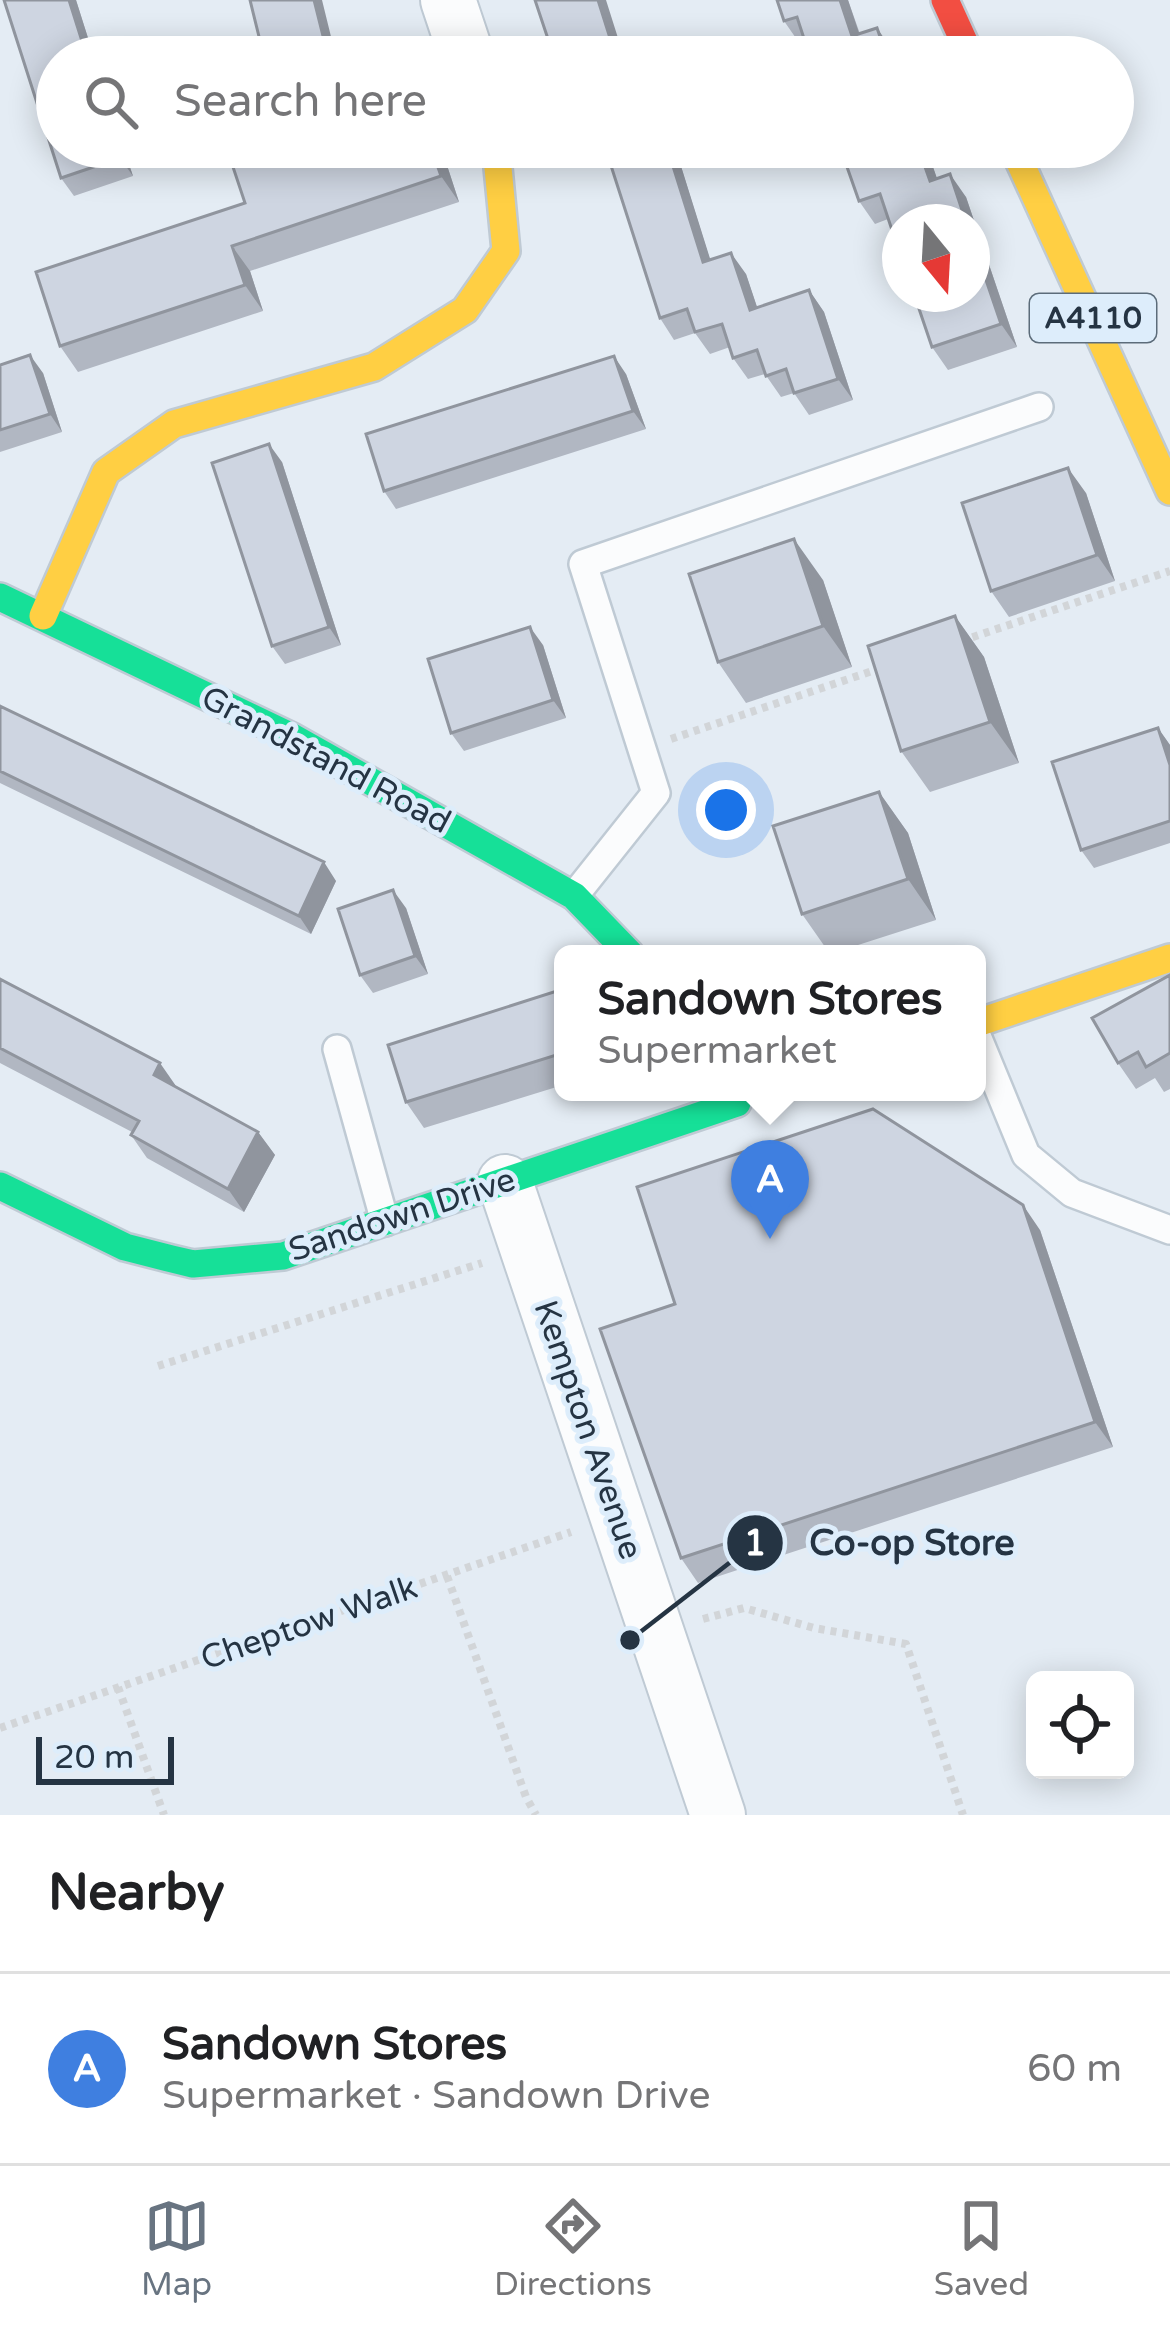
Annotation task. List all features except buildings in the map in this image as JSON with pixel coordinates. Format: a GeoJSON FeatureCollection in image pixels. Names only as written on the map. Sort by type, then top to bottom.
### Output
{"type":"FeatureCollection","features":[{"type":"Feature","properties":{"kind":"street"},"geometry":{"type":"LineString","coordinates":[[448,0],[459,36]]}},
{"type":"Feature","properties":{"kind":"street"},"geometry":{"type":"LineString","coordinates":[[945,0],[961,36]]}},
{"type":"Feature","properties":{"kind":"street"},"geometry":{"type":"LineString","coordinates":[[44,616],[106,472],[174,424],[374,367],[465,310],[506,251],[498,168]]}},
{"type":"Feature","properties":{"kind":"street","name":"A4110"},"geometry":{"type":"LineString","coordinates":[[1024,168],[1158,425],[1170,491]]}},
{"type":"Feature","properties":{"kind":"street","name":"Grandstand Road"},"geometry":{"type":"LineString","coordinates":[[0,597],[292,737],[574,896],[621,945]]}},
{"type":"Feature","properties":{"kind":"street"},"geometry":{"type":"LineString","coordinates":[[986,1020],[1170,958]]}},
{"type":"Feature","properties":{"kind":"street","name":"Sandown Drive"},"geometry":{"type":"LineString","coordinates":[[0,1186],[125,1247],[193,1264],[283,1256],[505,1182],[723,1101]]}},
{"type":"Feature","properties":{"kind":"street","name":"Kempton Avenue"},"geometry":{"type":"LineString","coordinates":[[505,1182],[718,1815]]}},
{"type":"Feature","properties":{"kind":"lane"},"geometry":{"type":"LineString","coordinates":[[574,896],[656,793],[583,564],[1039,406]]}},
{"type":"Feature","properties":{"kind":"lane"},"geometry":{"type":"LineString","coordinates":[[337,1049],[385,1222]]}},
{"type":"Feature","properties":{"kind":"lane"},"geometry":{"type":"LineString","coordinates":[[986,1058],[1026,1155],[1072,1193],[1170,1230]]}},
{"type":"Feature","properties":{"kind":"path"},"geometry":{"type":"LineString","coordinates":[[951,645],[1170,571]]}},
{"type":"Feature","properties":{"kind":"path"},"geometry":{"type":"LineString","coordinates":[[644,748],[885,667]]}},
{"type":"Feature","properties":{"kind":"path"},"geometry":{"type":"LineString","coordinates":[[158,1366],[526,1249]]}},
{"type":"Feature","properties":{"kind":"path","name":"Cheptow Walk"},"geometry":{"type":"LineString","coordinates":[[0,1728],[617,1516]]}},
{"type":"Feature","properties":{"kind":"path"},"geometry":{"type":"LineString","coordinates":[[447,1576],[536,1815]]}},
{"type":"Feature","properties":{"kind":"path"},"geometry":{"type":"LineString","coordinates":[[657,1632],[744,1608],[814,1628],[906,1644],[962,1815]]}},
{"type":"Feature","properties":{"kind":"path"},"geometry":{"type":"LineString","coordinates":[[118,1687],[164,1815]]}},
{"type":"Feature","properties":{"kind":"traffic: fast"},"geometry":{"type":"LineString","coordinates":[[0,597],[292,737],[574,896],[621,945]]}},
{"type":"Feature","properties":{"kind":"traffic: fast"},"geometry":{"type":"LineString","coordinates":[[0,1186],[125,1247],[172,1259],[193,1264],[283,1256],[737,1103]]}},
{"type":"Feature","properties":{"kind":"traffic: slow"},"geometry":{"type":"LineString","coordinates":[[43,616],[106,472],[174,424],[374,367],[465,310],[506,251],[498,168]]}},
{"type":"Feature","properties":{"kind":"traffic: slow"},"geometry":{"type":"LineString","coordinates":[[1023,168],[1170,491]]}},
{"type":"Feature","properties":{"kind":"traffic: slow"},"geometry":{"type":"LineString","coordinates":[[986,1020],[1170,958]]}},
{"type":"Feature","properties":{"kind":"traffic: jam"},"geometry":{"type":"LineString","coordinates":[[945,0],[961,36]]}},
{"type":"Feature","properties":{"kind":"place","name":"Sandown Stores"},"geometry":{"type":"Point","coordinates":[770,1239]}},
{"type":"Feature","properties":{"kind":"place","name":"Co-op Store"},"geometry":{"type":"Point","coordinates":[630,1640]}}]}
